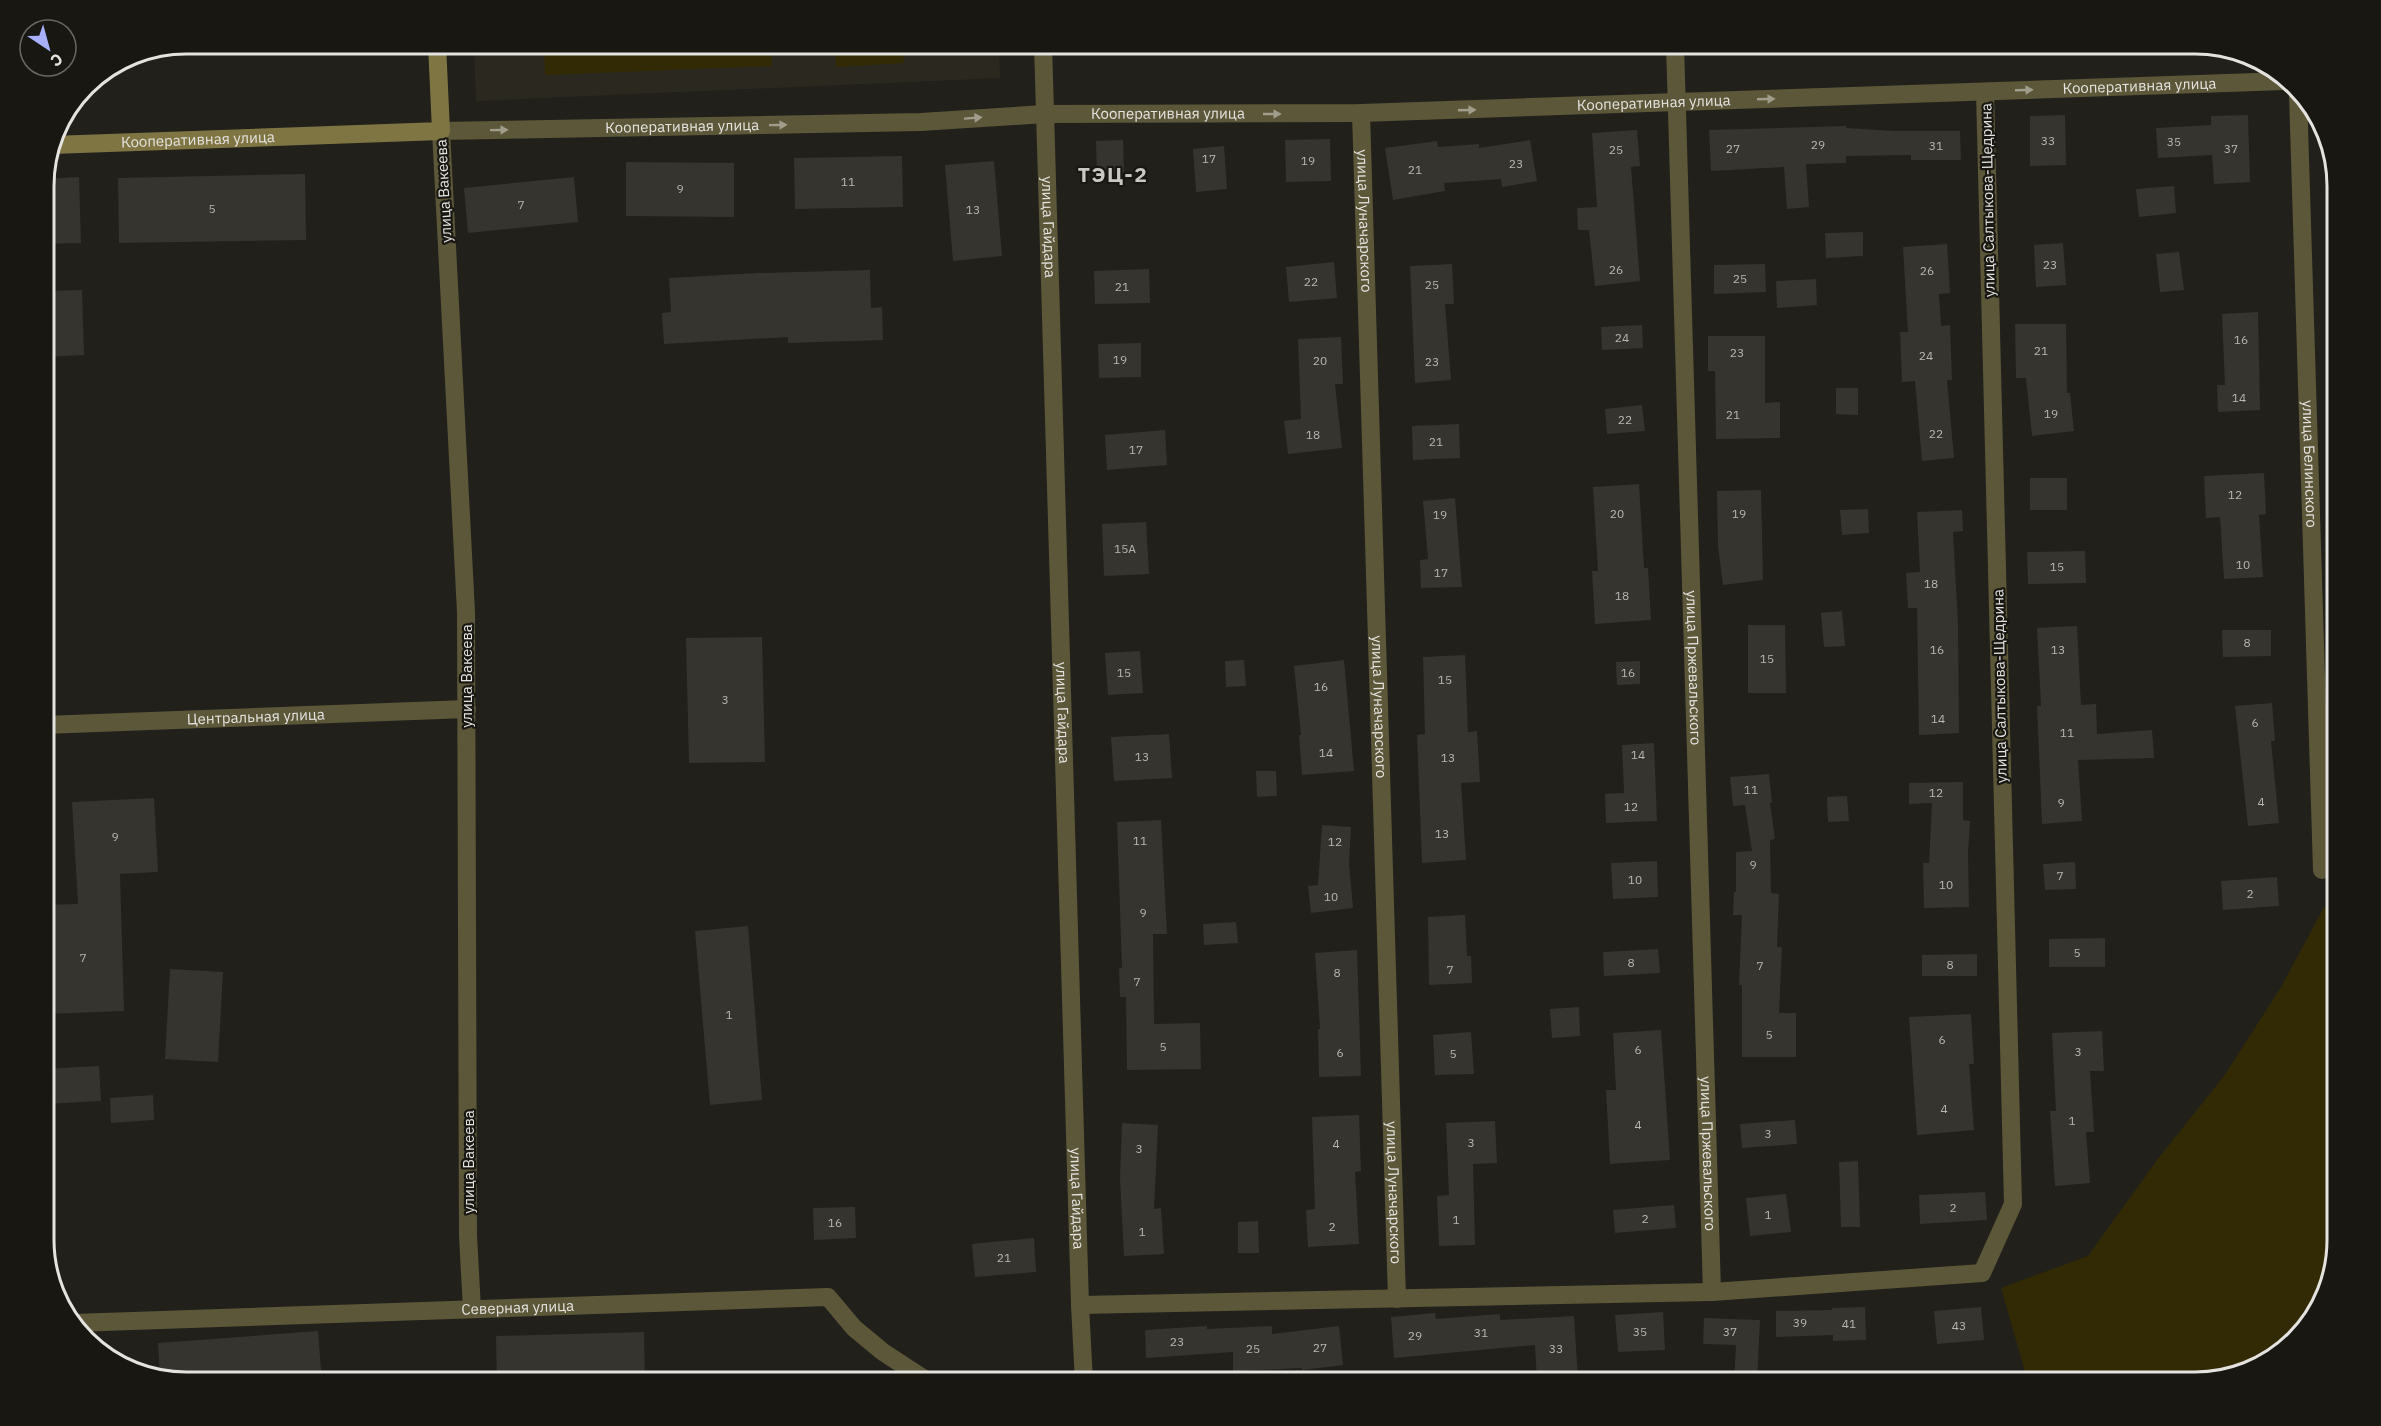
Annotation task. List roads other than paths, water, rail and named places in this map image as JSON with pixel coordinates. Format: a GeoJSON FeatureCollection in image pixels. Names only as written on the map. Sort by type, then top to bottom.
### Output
{"type":"FeatureCollection","features":[{"type":"Feature","properties":{"kind":"street","name":"улица Вакеева"},"geometry":{"type":"LineString","coordinates":[[437,54],[466,612],[468,1236],[472,1309]]}},
{"type":"Feature","properties":{"kind":"street","name":"улица Гайдара"},"geometry":{"type":"LineString","coordinates":[[1043,54],[1083,1372]]}},
{"type":"Feature","properties":{"kind":"street","name":"улица Пржевальского"},"geometry":{"type":"LineString","coordinates":[[1675,54],[1712,1292]]}},
{"type":"Feature","properties":{"kind":"street","name":"Кооперативная улица"},"geometry":{"type":"LineString","coordinates":[[60,145],[441,131],[921,122],[1045,114],[1361,114],[2275,81]]}},
{"type":"Feature","properties":{"kind":"street","name":"улица Салтыкова-Щедрина"},"geometry":{"type":"LineString","coordinates":[[1712,1292],[1982,1273],[2013,1204],[1985,92]]}},
{"type":"Feature","properties":{"kind":"street","name":"улица Белинского"},"geometry":{"type":"LineString","coordinates":[[2298,105],[2322,870]]}},
{"type":"Feature","properties":{"kind":"street","name":"улица Луначарского"},"geometry":{"type":"LineString","coordinates":[[1361,114],[1397,1299]]}},
{"type":"Feature","properties":{"kind":"street","name":"Центральная улица"},"geometry":{"type":"LineString","coordinates":[[54,725],[467,709]]}},
{"type":"Feature","properties":{"kind":"street"},"geometry":{"type":"LineString","coordinates":[[1080,1305],[1712,1292]]}},
{"type":"Feature","properties":{"kind":"street","name":"Северная улица"},"geometry":{"type":"LineString","coordinates":[[83,1323],[828,1297],[854,1328],[912,1372]]}},
{"type":"Feature","properties":{"kind":"district","name":"ТЭЦ-2"},"geometry":{"type":"Point","coordinates":[1113,175]}}]}
